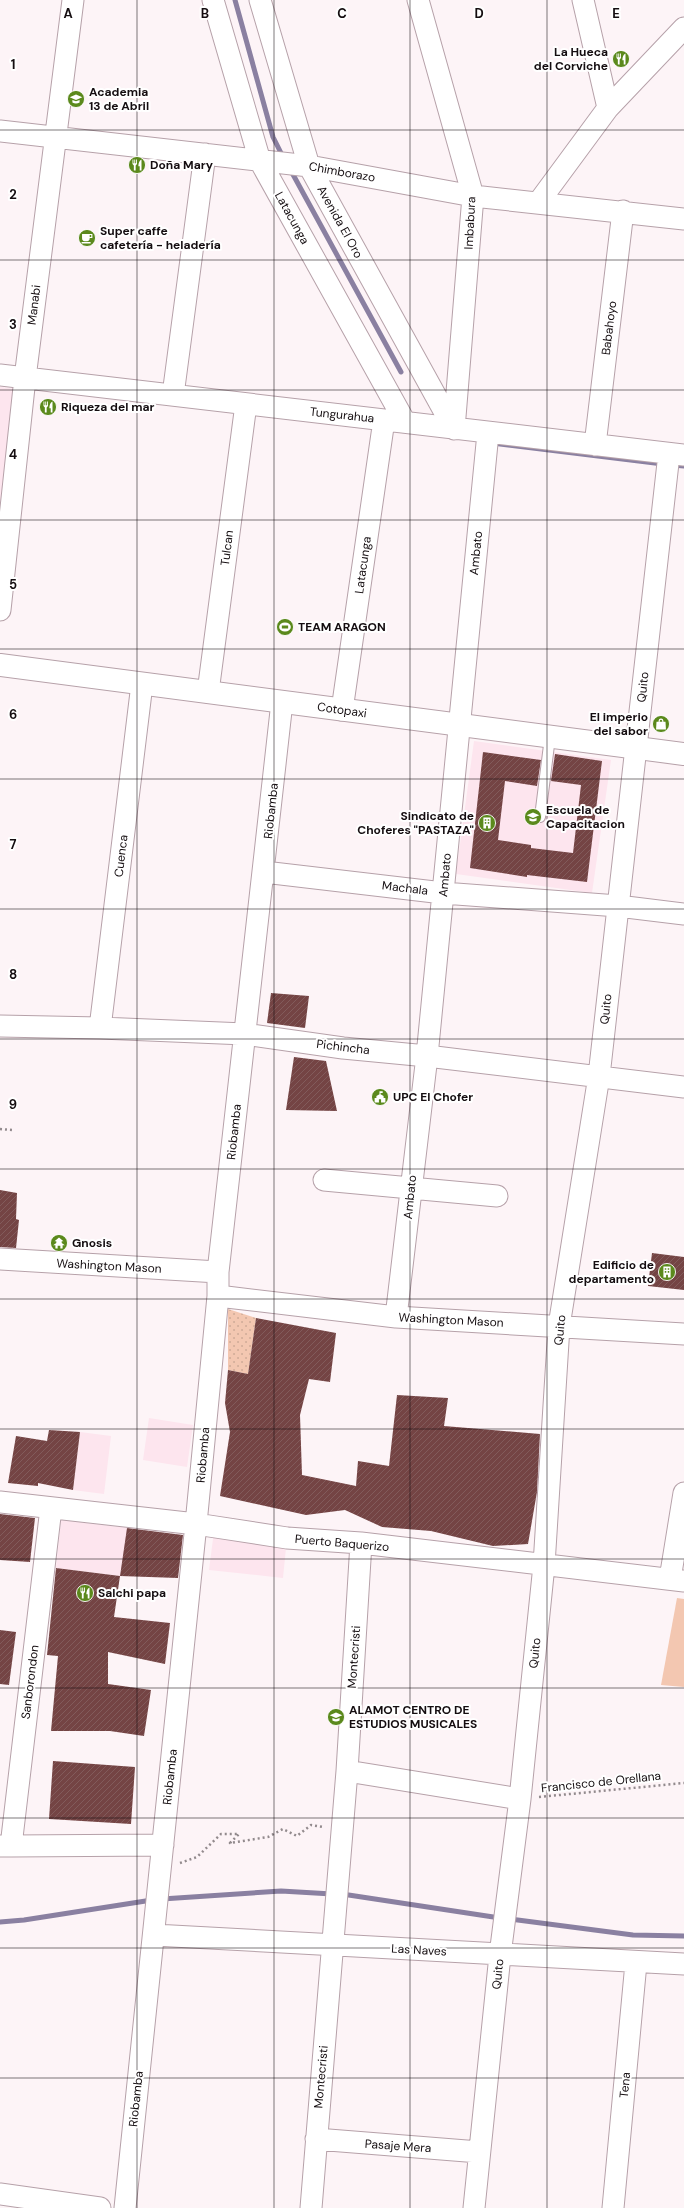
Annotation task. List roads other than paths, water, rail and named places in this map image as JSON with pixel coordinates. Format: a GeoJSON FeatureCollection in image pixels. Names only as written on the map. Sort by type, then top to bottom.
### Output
{"type":"FeatureCollection","features":[{"type":"Feature","properties":{"kind":"street","name":"Manabi"},"geometry":{"type":"LineString","coordinates":[[0,610],[25,378],[54,136],[73,0]]}},
{"type":"Feature","properties":{"kind":"street","name":"Latacunga"},"geometry":{"type":"LineString","coordinates":[[214,0],[264,161],[405,422]]}},
{"type":"Feature","properties":{"kind":"street","name":"Avenida El Oro"},"geometry":{"type":"LineString","coordinates":[[260,0],[304,166],[454,429]]}},
{"type":"Feature","properties":{"kind":"street","name":"Imbabura"},"geometry":{"type":"LineString","coordinates":[[418,0],[473,196],[454,429]]}},
{"type":"Feature","properties":{"kind":"street"},"geometry":{"type":"LineString","coordinates":[[583,0],[608,108]]}},
{"type":"Feature","properties":{"kind":"street"},"geometry":{"type":"LineString","coordinates":[[538,202],[608,108],[684,28]]}},
{"type":"Feature","properties":{"kind":"street","name":"Chimborazo"},"geometry":{"type":"LineString","coordinates":[[0,131],[54,136],[304,166],[473,196],[623,211],[684,219]]}},
{"type":"Feature","properties":{"kind":"street"},"geometry":{"type":"LineString","coordinates":[[172,395],[205,154]]}},
{"type":"Feature","properties":{"kind":"street","name":"Babahoyo"},"geometry":{"type":"LineString","coordinates":[[595,445],[623,211]]}},
{"type":"Feature","properties":{"kind":"street","name":"Tungurahua"},"geometry":{"type":"LineString","coordinates":[[0,375],[405,422],[454,429],[487,440],[595,445],[674,455]]}},
{"type":"Feature","properties":{"kind":"street","name":"Tulcan"},"geometry":{"type":"LineString","coordinates":[[208,692],[246,404]]}},
{"type":"Feature","properties":{"kind":"street","name":"Latacunga"},"geometry":{"type":"LineString","coordinates":[[342,710],[384,420]]}},
{"type":"Feature","properties":{"kind":"street","name":"Ambato"},"geometry":{"type":"LineString","coordinates":[[396,1317],[427,1056],[487,440]]}},
{"type":"Feature","properties":{"kind":"street","name":"Quito"},"geometry":{"type":"LineString","coordinates":[[474,2208],[501,1946],[520,1799],[544,1565],[560,1326],[599,1076],[666,476],[674,455]]}},
{"type":"Feature","properties":{"kind":"street","name":"Cotopaxi"},"geometry":{"type":"LineString","coordinates":[[0,665],[459,726],[684,754]]}},
{"type":"Feature","properties":{"kind":"street","name":"Cuenca"},"geometry":{"type":"LineString","coordinates":[[100,1028],[142,684]]}},
{"type":"Feature","properties":{"kind":"street","name":"Riobamba"},"geometry":{"type":"LineString","coordinates":[[125,2208],[196,1524],[218,1296],[218,1272],[282,702]]}},
{"type":"Feature","properties":{"kind":"street","name":"Machala"},"geometry":{"type":"LineString","coordinates":[[264,872],[443,893],[618,906],[684,914]]}},
{"type":"Feature","properties":{"kind":"street","name":"Pichincha"},"geometry":{"type":"LineString","coordinates":[[0,1026],[100,1028],[245,1034],[343,1048],[427,1056],[684,1087]]}},
{"type":"Feature","properties":{"kind":"street"},"geometry":{"type":"LineString","coordinates":[[324,1180],[497,1196]]}},
{"type":"Feature","properties":{"kind":"street","name":"Washington Mason"},"geometry":{"type":"LineString","coordinates":[[0,1260],[218,1272]]}},
{"type":"Feature","properties":{"kind":"street","name":"Washington Mason"},"geometry":{"type":"LineString","coordinates":[[218,1296],[396,1317],[684,1334]]}},
{"type":"Feature","properties":{"kind":"street"},"geometry":{"type":"LineString","coordinates":[[677,1580],[684,1493]]}},
{"type":"Feature","properties":{"kind":"street","name":"Puerto Baquerizo"},"geometry":{"type":"LineString","coordinates":[[0,1502],[196,1524],[287,1538],[361,1543],[677,1580]]}},
{"type":"Feature","properties":{"kind":"street","name":"Sanborondon"},"geometry":{"type":"LineString","coordinates":[[5,1846],[51,1508]]}},
{"type":"Feature","properties":{"kind":"street","name":"Montecristi"},"geometry":{"type":"LineString","coordinates":[[311,2208],[347,1771],[361,1543]]}},
{"type":"Feature","properties":{"kind":"street"},"geometry":{"type":"LineString","coordinates":[[347,1771],[520,1799]]}},
{"type":"Feature","properties":{"kind":"street"},"geometry":{"type":"LineString","coordinates":[[5,1846],[163,1845]]}},
{"type":"Feature","properties":{"kind":"street","name":"Las Naves"},"geometry":{"type":"LineString","coordinates":[[154,1935],[332,1946],[501,1946],[636,1963],[684,1964]]}},
{"type":"Feature","properties":{"kind":"street","name":"Tena"},"geometry":{"type":"LineString","coordinates":[[613,2208],[636,1963]]}},
{"type":"Feature","properties":{"kind":"street","name":"Pasaje Mera"},"geometry":{"type":"LineString","coordinates":[[316,2139],[479,2152]]}},
{"type":"Feature","properties":{"kind":"street"},"geometry":{"type":"LineString","coordinates":[[0,2194],[100,2208]]}},
{"type":"Feature","properties":{"kind":"lane"},"geometry":{"type":"LineString","coordinates":[[540,816],[550,737]]}},
{"type":"Feature","properties":{"kind":"waterway"},"geometry":{"type":"LineString","coordinates":[[235,0],[273,137],[283,157]]}},
{"type":"Feature","properties":{"kind":"waterway"},"geometry":{"type":"LineString","coordinates":[[290,169],[401,372]]}},
{"type":"Feature","properties":{"kind":"waterway"},"geometry":{"type":"LineString","coordinates":[[492,443],[663,464]]}},
{"type":"Feature","properties":{"kind":"waterway"},"geometry":{"type":"LineString","coordinates":[[673,465],[684,466]]}},
{"type":"Feature","properties":{"kind":"waterway"},"geometry":{"type":"LineString","coordinates":[[162,1899],[281,1891],[332,1894]]}},
{"type":"Feature","properties":{"kind":"waterway"},"geometry":{"type":"LineString","coordinates":[[342,1894],[500,1918]]}},
{"type":"Feature","properties":{"kind":"waterway"},"geometry":{"type":"LineString","coordinates":[[0,1922],[24,1920],[152,1900]]}},
{"type":"Feature","properties":{"kind":"waterway"},"geometry":{"type":"LineString","coordinates":[[510,1919],[633,1935],[684,1936]]}},
{"type":"Feature","properties":{"kind":"place","name":"La Hueca del Corviche"},"geometry":{"type":"Point","coordinates":[621,59]}},
{"type":"Feature","properties":{"kind":"place","name":"Academia 13 de Abril"},"geometry":{"type":"Point","coordinates":[76,99]}},
{"type":"Feature","properties":{"kind":"place","name":"Doña Mary"},"geometry":{"type":"Point","coordinates":[137,165]}},
{"type":"Feature","properties":{"kind":"place","name":"Super caffe cafetería - heladería"},"geometry":{"type":"Point","coordinates":[87,238]}},
{"type":"Feature","properties":{"kind":"place","name":"Riqueza del mar"},"geometry":{"type":"Point","coordinates":[48,407]}},
{"type":"Feature","properties":{"kind":"place","name":"TEAM ARAGON"},"geometry":{"type":"Point","coordinates":[285,627]}},
{"type":"Feature","properties":{"kind":"place","name":"El imperio del sabor"},"geometry":{"type":"Point","coordinates":[661,724]}},
{"type":"Feature","properties":{"kind":"place","name":"Escuela de Capacitacion"},"geometry":{"type":"Point","coordinates":[533,817]}},
{"type":"Feature","properties":{"kind":"place","name":"Sindicato de Choferes \"PASTAZA\""},"geometry":{"type":"Point","coordinates":[487,823]}},
{"type":"Feature","properties":{"kind":"place","name":"UPC El Chofer"},"geometry":{"type":"Point","coordinates":[380,1097]}},
{"type":"Feature","properties":{"kind":"place","name":"Gnosis"},"geometry":{"type":"Point","coordinates":[59,1243]}},
{"type":"Feature","properties":{"kind":"place","name":"Edificio de departamento"},"geometry":{"type":"Point","coordinates":[667,1272]}},
{"type":"Feature","properties":{"kind":"place","name":"Salchi papa"},"geometry":{"type":"Point","coordinates":[85,1593]}},
{"type":"Feature","properties":{"kind":"place","name":"ALAMOT CENTRO DE ESTUDIOS MUSICALES"},"geometry":{"type":"Point","coordinates":[336,1717]}}]}
